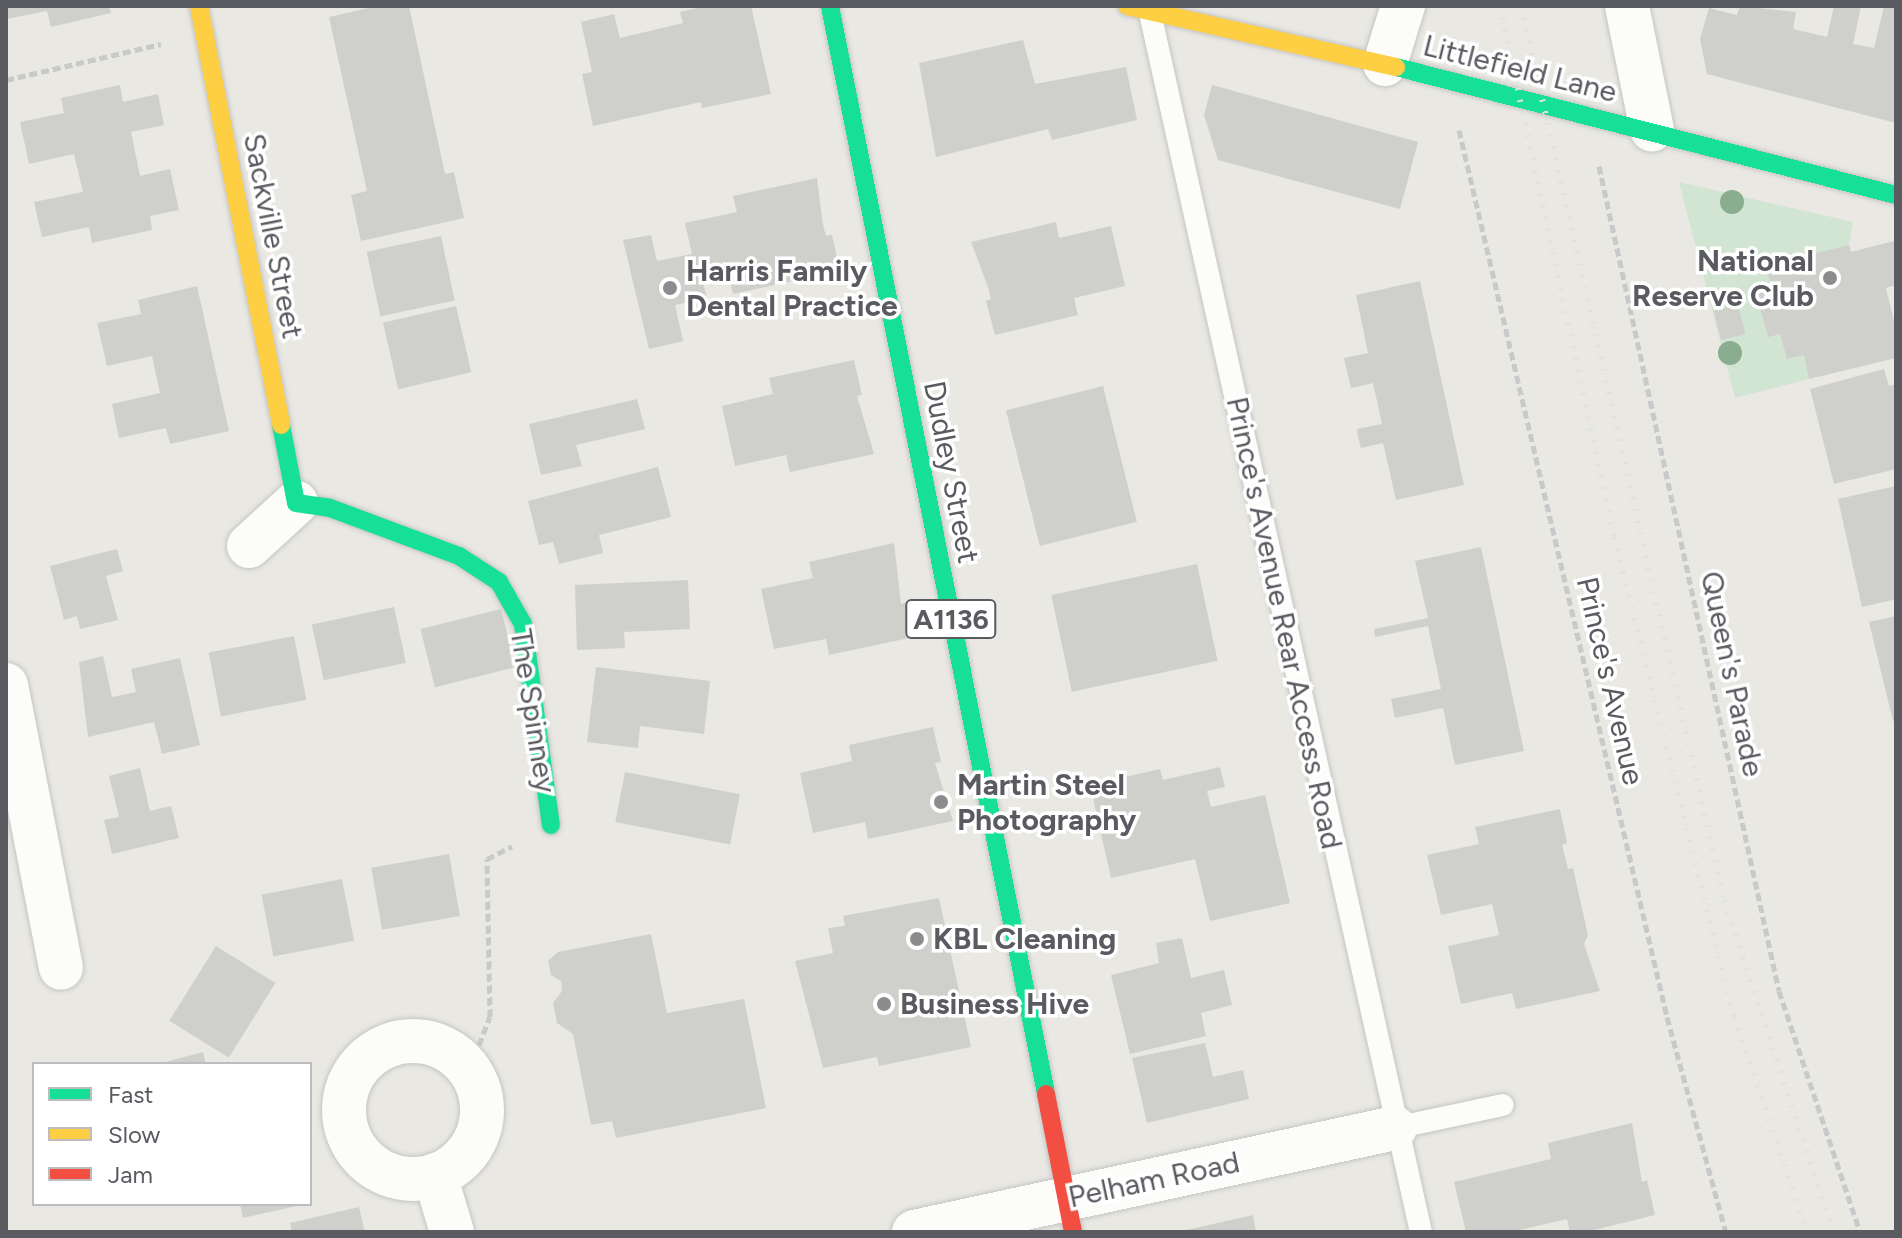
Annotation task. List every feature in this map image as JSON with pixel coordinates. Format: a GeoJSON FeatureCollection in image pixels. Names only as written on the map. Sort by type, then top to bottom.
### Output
{"type":"FeatureCollection","features":[{"type":"Feature","properties":{"kind":"street","name":"Sackville Street"},"geometry":{"type":"LineString","coordinates":[[199,6],[294,490]]}},
{"type":"Feature","properties":{"kind":"street","name":"Dudley Street"},"geometry":{"type":"LineString","coordinates":[[830,6],[1070,1215]]}},
{"type":"Feature","properties":{"kind":"street","name":"Littlefield Lane"},"geometry":{"type":"LineString","coordinates":[[1127,6],[1385,64],[1896,195]]}},
{"type":"Feature","properties":{"kind":"street"},"geometry":{"type":"LineString","coordinates":[[1385,64],[1403,6]]}},
{"type":"Feature","properties":{"kind":"street"},"geometry":{"type":"LineString","coordinates":[[1627,6],[1652,130]]}},
{"type":"Feature","properties":{"kind":"street"},"geometry":{"type":"LineString","coordinates":[[249,546],[294,490]]}},
{"type":"Feature","properties":{"kind":"street","name":"The Spinney"},"geometry":{"type":"LineString","coordinates":[[294,490],[330,508],[459,556],[499,582],[523,624],[551,825]]}},
{"type":"Feature","properties":{"kind":"street"},"geometry":{"type":"LineString","coordinates":[[6,685],[61,968]]}},
{"type":"Feature","properties":{"kind":"street"},"geometry":{"type":"LineString","coordinates":[[400,1042],[423,1042],[463,1062],[481,1096],[479,1134],[456,1165],[435,1175],[394,1177],[373,1167],[357,1151],[347,1130],[348,1085],[360,1065],[400,1042]]}},
{"type":"Feature","properties":{"kind":"street","name":"Pelham Road"},"geometry":{"type":"LineString","coordinates":[[914,1232],[1070,1215],[1395,1128]]}},
{"type":"Feature","properties":{"kind":"street"},"geometry":{"type":"LineString","coordinates":[[435,1175],[452,1232]]}},
{"type":"Feature","properties":{"kind":"lane","name":"Prince's Avenue Rear Access Road"},"geometry":{"type":"LineString","coordinates":[[1150,13],[1395,1128],[1421,1232]]}},
{"type":"Feature","properties":{"kind":"lane"},"geometry":{"type":"LineString","coordinates":[[1395,1128],[1503,1105]]}},
{"type":"Feature","properties":{"kind":"path"},"geometry":{"type":"LineString","coordinates":[[6,80],[205,34]]}},
{"type":"Feature","properties":{"kind":"path","name":"Queen's Parade"},"geometry":{"type":"LineString","coordinates":[[1589,118],[1779,991],[1860,1232]]}},
{"type":"Feature","properties":{"kind":"path","name":"Prince's Avenue"},"geometry":{"type":"LineString","coordinates":[[1458,139],[1667,1017],[1726,1232]]}},
{"type":"Feature","properties":{"kind":"path"},"geometry":{"type":"LineString","coordinates":[[463,1062],[479,1045],[490,1017],[487,859],[551,825]]}},
{"type":"Feature","properties":{"kind":"green space"},"geometry":{"type":"Polygon","coordinates":[[[1679,182],[1853,222],[1849,245],[1757,294],[1767,336],[1780,334],[1787,359],[1804,355],[1809,379],[1735,398],[1679,182]]]}},
{"type":"Feature","properties":{"kind":"building"},"geometry":{"type":"Polygon","coordinates":[[[6,6],[109,6],[111,13],[51,27],[47,11],[6,19],[6,6]]]}},
{"type":"Feature","properties":{"kind":"building"},"geometry":{"type":"Polygon","coordinates":[[[377,6],[409,6],[445,174],[454,172],[464,218],[361,241],[351,195],[367,191],[329,17],[377,6]]]}},
{"type":"Feature","properties":{"kind":"building"},"geometry":{"type":"Polygon","coordinates":[[[707,6],[751,6],[771,94],[702,108],[701,102],[593,126],[582,74],[592,72],[581,22],[614,14],[620,38],[683,23],[680,12],[707,6]]]}},
{"type":"Feature","properties":{"kind":"building"},"geometry":{"type":"Polygon","coordinates":[[[1740,6],[1796,12],[1793,29],[1827,37],[1834,6],[1861,6],[1853,44],[1874,48],[1884,6],[1896,6],[1896,123],[1707,74],[1700,39],[1709,8],[1737,15],[1740,6]]]}},
{"type":"Feature","properties":{"kind":"building"},"geometry":{"type":"Polygon","coordinates":[[[1023,40],[1035,84],[1126,67],[1137,120],[1052,140],[1048,129],[936,157],[919,63],[1023,40]]]}},
{"type":"Feature","properties":{"kind":"building"},"geometry":{"type":"Polygon","coordinates":[[[120,85],[123,102],[158,94],[164,125],[131,132],[140,176],[170,169],[179,210],[150,216],[152,230],[92,243],[89,227],[42,237],[34,202],[83,192],[74,154],[29,164],[20,122],[64,113],[61,98],[120,85]]]}},
{"type":"Feature","properties":{"kind":"building"},"geometry":{"type":"Polygon","coordinates":[[[1212,85],[1418,142],[1400,209],[1218,160],[1204,115],[1212,85]]]}},
{"type":"Feature","properties":{"kind":"building","name":"Harris Family Dental Practice"},"geometry":{"type":"Polygon","coordinates":[[[817,178],[823,225],[826,236],[832,235],[840,271],[733,294],[729,278],[703,283],[707,298],[675,305],[683,341],[649,349],[623,240],[651,235],[657,261],[692,254],[685,223],[737,212],[733,196],[817,178]]]}},
{"type":"Feature","properties":{"kind":"building"},"geometry":{"type":"Polygon","coordinates":[[[1056,222],[1059,238],[1111,226],[1125,286],[1074,298],[1078,315],[995,335],[986,301],[991,299],[988,287],[971,242],[1056,222]]]}},
{"type":"Feature","properties":{"kind":"building"},"geometry":{"type":"Polygon","coordinates":[[[441,236],[455,301],[380,316],[367,252],[441,236]]]}},
{"type":"Feature","properties":{"kind":"building"},"geometry":{"type":"Polygon","coordinates":[[[1894,241],[1896,285],[1886,288],[1896,329],[1896,358],[1809,379],[1804,355],[1787,359],[1780,334],[1768,337],[1756,294],[1772,290],[1766,266],[1849,245],[1851,252],[1894,241]]]}},
{"type":"Feature","properties":{"kind":"building"},"geometry":{"type":"Polygon","coordinates":[[[1420,281],[1464,485],[1396,500],[1383,443],[1361,448],[1358,437],[1357,429],[1382,424],[1373,383],[1351,388],[1344,358],[1368,353],[1356,295],[1420,281]]]}},
{"type":"Feature","properties":{"kind":"building"},"geometry":{"type":"Polygon","coordinates":[[[197,286],[229,431],[170,444],[166,428],[119,438],[112,404],[160,393],[152,356],[107,366],[97,323],[141,314],[138,300],[197,286]]]}},
{"type":"Feature","properties":{"kind":"building"},"geometry":{"type":"Polygon","coordinates":[[[1738,305],[1745,334],[1721,340],[1714,311],[1738,305]]]}},
{"type":"Feature","properties":{"kind":"building"},"geometry":{"type":"Polygon","coordinates":[[[456,306],[471,372],[398,389],[383,323],[456,306]]]}},
{"type":"Feature","properties":{"kind":"building"},"geometry":{"type":"Polygon","coordinates":[[[854,360],[862,395],[857,396],[874,454],[790,472],[786,455],[735,466],[722,406],[773,394],[769,378],[854,360]]]}},
{"type":"Feature","properties":{"kind":"building"},"geometry":{"type":"Polygon","coordinates":[[[1884,369],[1889,386],[1896,384],[1896,469],[1834,484],[1810,389],[1884,369]]]}},
{"type":"Feature","properties":{"kind":"building"},"geometry":{"type":"Polygon","coordinates":[[[1103,386],[1137,522],[1040,546],[1006,410],[1103,386]]]}},
{"type":"Feature","properties":{"kind":"building"},"geometry":{"type":"Polygon","coordinates":[[[637,399],[645,429],[576,445],[582,466],[541,475],[529,424],[637,399]]]}},
{"type":"Feature","properties":{"kind":"building"},"geometry":{"type":"Polygon","coordinates":[[[658,467],[671,517],[599,535],[603,553],[559,564],[553,542],[539,545],[528,501],[658,467]]]}},
{"type":"Feature","properties":{"kind":"building"},"geometry":{"type":"Polygon","coordinates":[[[1896,486],[1896,599],[1862,607],[1838,499],[1896,486]]]}},
{"type":"Feature","properties":{"kind":"building"},"geometry":{"type":"Polygon","coordinates":[[[894,543],[901,604],[907,602],[914,637],[829,655],[826,639],[774,649],[761,589],[813,578],[809,562],[894,543]]]}},
{"type":"Feature","properties":{"kind":"building"},"geometry":{"type":"Polygon","coordinates":[[[1481,547],[1524,751],[1455,765],[1443,708],[1395,718],[1391,699],[1441,689],[1428,626],[1375,637],[1374,629],[1428,618],[1415,561],[1481,547]]]}},
{"type":"Feature","properties":{"kind":"building"},"geometry":{"type":"Polygon","coordinates":[[[117,549],[123,571],[106,576],[118,620],[80,629],[77,616],[64,620],[50,566],[117,549]]]}},
{"type":"Feature","properties":{"kind":"building"},"geometry":{"type":"Polygon","coordinates":[[[1197,564],[1218,661],[1072,692],[1051,595],[1197,564]]]}},
{"type":"Feature","properties":{"kind":"building"},"geometry":{"type":"Polygon","coordinates":[[[688,580],[690,629],[624,632],[625,648],[577,650],[575,585],[688,580]]]}},
{"type":"Feature","properties":{"kind":"building"},"geometry":{"type":"Polygon","coordinates":[[[394,607],[406,663],[324,680],[312,624],[394,607]]]}},
{"type":"Feature","properties":{"kind":"building"},"geometry":{"type":"Polygon","coordinates":[[[501,609],[516,667],[435,687],[420,629],[501,609]]]}},
{"type":"Feature","properties":{"kind":"building"},"geometry":{"type":"Polygon","coordinates":[[[1896,616],[1896,721],[1893,721],[1869,622],[1896,616]]]}},
{"type":"Feature","properties":{"kind":"building"},"geometry":{"type":"Polygon","coordinates":[[[294,636],[306,700],[221,716],[209,653],[294,636]]]}},
{"type":"Feature","properties":{"kind":"building"},"geometry":{"type":"Polygon","coordinates":[[[103,656],[112,697],[136,692],[131,669],[180,658],[200,745],[162,754],[154,722],[88,737],[79,662],[103,656]]]}},
{"type":"Feature","properties":{"kind":"building"},"geometry":{"type":"Polygon","coordinates":[[[596,667],[710,681],[704,734],[640,726],[638,748],[587,742],[596,667]]]}},
{"type":"Feature","properties":{"kind":"building"},"geometry":{"type":"Polygon","coordinates":[[[933,727],[941,762],[935,763],[953,821],[868,839],[865,822],[813,833],[800,773],[852,761],[849,745],[933,727]]]}},
{"type":"Feature","properties":{"kind":"building"},"geometry":{"type":"Polygon","coordinates":[[[1220,767],[1225,787],[1207,791],[1211,807],[1265,795],[1290,903],[1210,921],[1195,859],[1111,878],[1090,785],[1160,769],[1163,780],[1220,767]]]}},
{"type":"Feature","properties":{"kind":"building"},"geometry":{"type":"Polygon","coordinates":[[[140,768],[150,811],[171,806],[179,838],[112,854],[104,820],[119,817],[109,776],[140,768]]]}},
{"type":"Feature","properties":{"kind":"building"},"geometry":{"type":"Polygon","coordinates":[[[625,772],[740,794],[730,844],[615,822],[625,772]]]}},
{"type":"Feature","properties":{"kind":"building"},"geometry":{"type":"Polygon","coordinates":[[[1560,809],[1567,843],[1562,845],[1568,869],[1573,868],[1588,935],[1584,944],[1600,991],[1516,1009],[1512,993],[1461,1004],[1448,946],[1499,935],[1492,904],[1441,915],[1427,855],[1479,844],[1475,827],[1560,809]]]}},
{"type":"Feature","properties":{"kind":"building"},"geometry":{"type":"Polygon","coordinates":[[[449,854],[460,916],[382,930],[371,868],[449,854]]]}},
{"type":"Feature","properties":{"kind":"building"},"geometry":{"type":"Polygon","coordinates":[[[342,879],[354,941],[274,956],[262,895],[342,879]]]}},
{"type":"Feature","properties":{"kind":"building","name":"Business Hive"},"geometry":{"type":"Polygon","coordinates":[[[939,898],[971,1047],[879,1066],[877,1057],[823,1068],[795,961],[833,953],[828,928],[845,926],[843,916],[939,898]]]}},
{"type":"Feature","properties":{"kind":"building"},"geometry":{"type":"Polygon","coordinates":[[[651,934],[667,1013],[744,999],[766,1108],[616,1138],[612,1121],[591,1125],[573,1034],[557,1023],[553,1003],[562,991],[561,981],[551,975],[548,961],[558,952],[651,934]]]}},
{"type":"Feature","properties":{"kind":"building"},"geometry":{"type":"Polygon","coordinates":[[[1182,938],[1191,978],[1224,970],[1232,1005],[1201,1013],[1206,1036],[1130,1054],[1111,975],[1159,963],[1156,943],[1182,938]]]}},
{"type":"Feature","properties":{"kind":"building"},"geometry":{"type":"Polygon","coordinates":[[[216,946],[275,983],[229,1058],[169,1021],[216,946]]]}},
{"type":"Feature","properties":{"kind":"building"},"geometry":{"type":"Polygon","coordinates":[[[1205,1043],[1213,1077],[1243,1070],[1249,1099],[1147,1123],[1132,1058],[1205,1043]]]}},
{"type":"Feature","properties":{"kind":"building"},"geometry":{"type":"Polygon","coordinates":[[[203,1052],[206,1062],[166,1062],[203,1052]]]}},
{"type":"Feature","properties":{"kind":"building"},"geometry":{"type":"Polygon","coordinates":[[[1632,1123],[1642,1182],[1647,1180],[1655,1215],[1586,1232],[1570,1232],[1567,1219],[1511,1232],[1466,1232],[1454,1182],[1551,1159],[1548,1143],[1632,1123]]]}},
{"type":"Feature","properties":{"kind":"building"},"geometry":{"type":"Polygon","coordinates":[[[240,1206],[297,1206],[243,1218],[240,1206]]]}},
{"type":"Feature","properties":{"kind":"building"},"geometry":{"type":"Polygon","coordinates":[[[359,1207],[365,1232],[292,1232],[290,1223],[359,1207]]]}},
{"type":"Feature","properties":{"kind":"building"},"geometry":{"type":"Polygon","coordinates":[[[1253,1215],[1256,1232],[1182,1232],[1182,1231],[1253,1215]]]}},
{"type":"Feature","properties":{"kind":"railway"},"geometry":{"type":"LineString","coordinates":[[1500,6],[1614,537],[1734,1017],[1807,1232]]}},
{"type":"Feature","properties":{"kind":"railway"},"geometry":{"type":"LineString","coordinates":[[1521,6],[1724,900],[1833,1232]]}},
{"type":"Feature","properties":{"kind":"traffic: fast"},"geometry":{"type":"LineString","coordinates":[[830,6],[1046,1094]]}},
{"type":"Feature","properties":{"kind":"traffic: fast"},"geometry":{"type":"LineString","coordinates":[[1396,67],[1896,195]]}},
{"type":"Feature","properties":{"kind":"traffic: fast"},"geometry":{"type":"LineString","coordinates":[[281,425],[296,503],[330,508],[459,556],[499,582],[523,624],[551,825]]}},
{"type":"Feature","properties":{"kind":"traffic: slow"},"geometry":{"type":"LineString","coordinates":[[199,6],[281,425]]}},
{"type":"Feature","properties":{"kind":"traffic: slow"},"geometry":{"type":"LineString","coordinates":[[1127,6],[1396,67]]}},
{"type":"Feature","properties":{"kind":"traffic: jam"},"geometry":{"type":"LineString","coordinates":[[1046,1094],[1073,1232]]}},
{"type":"Feature","properties":{"kind":"place","name":"National Reserve Club"},"geometry":{"type":"Point","coordinates":[1830,278]}},
{"type":"Feature","properties":{"kind":"place","name":"Harris Family Dental Practice"},"geometry":{"type":"Point","coordinates":[670,288]}},
{"type":"Feature","properties":{"kind":"place","name":"Martin Steel Photography"},"geometry":{"type":"Point","coordinates":[941,802]}},
{"type":"Feature","properties":{"kind":"place","name":"KBL Cleaning"},"geometry":{"type":"Point","coordinates":[917,939]}},
{"type":"Feature","properties":{"kind":"place","name":"Business Hive"},"geometry":{"type":"Point","coordinates":[884,1004]}}]}
